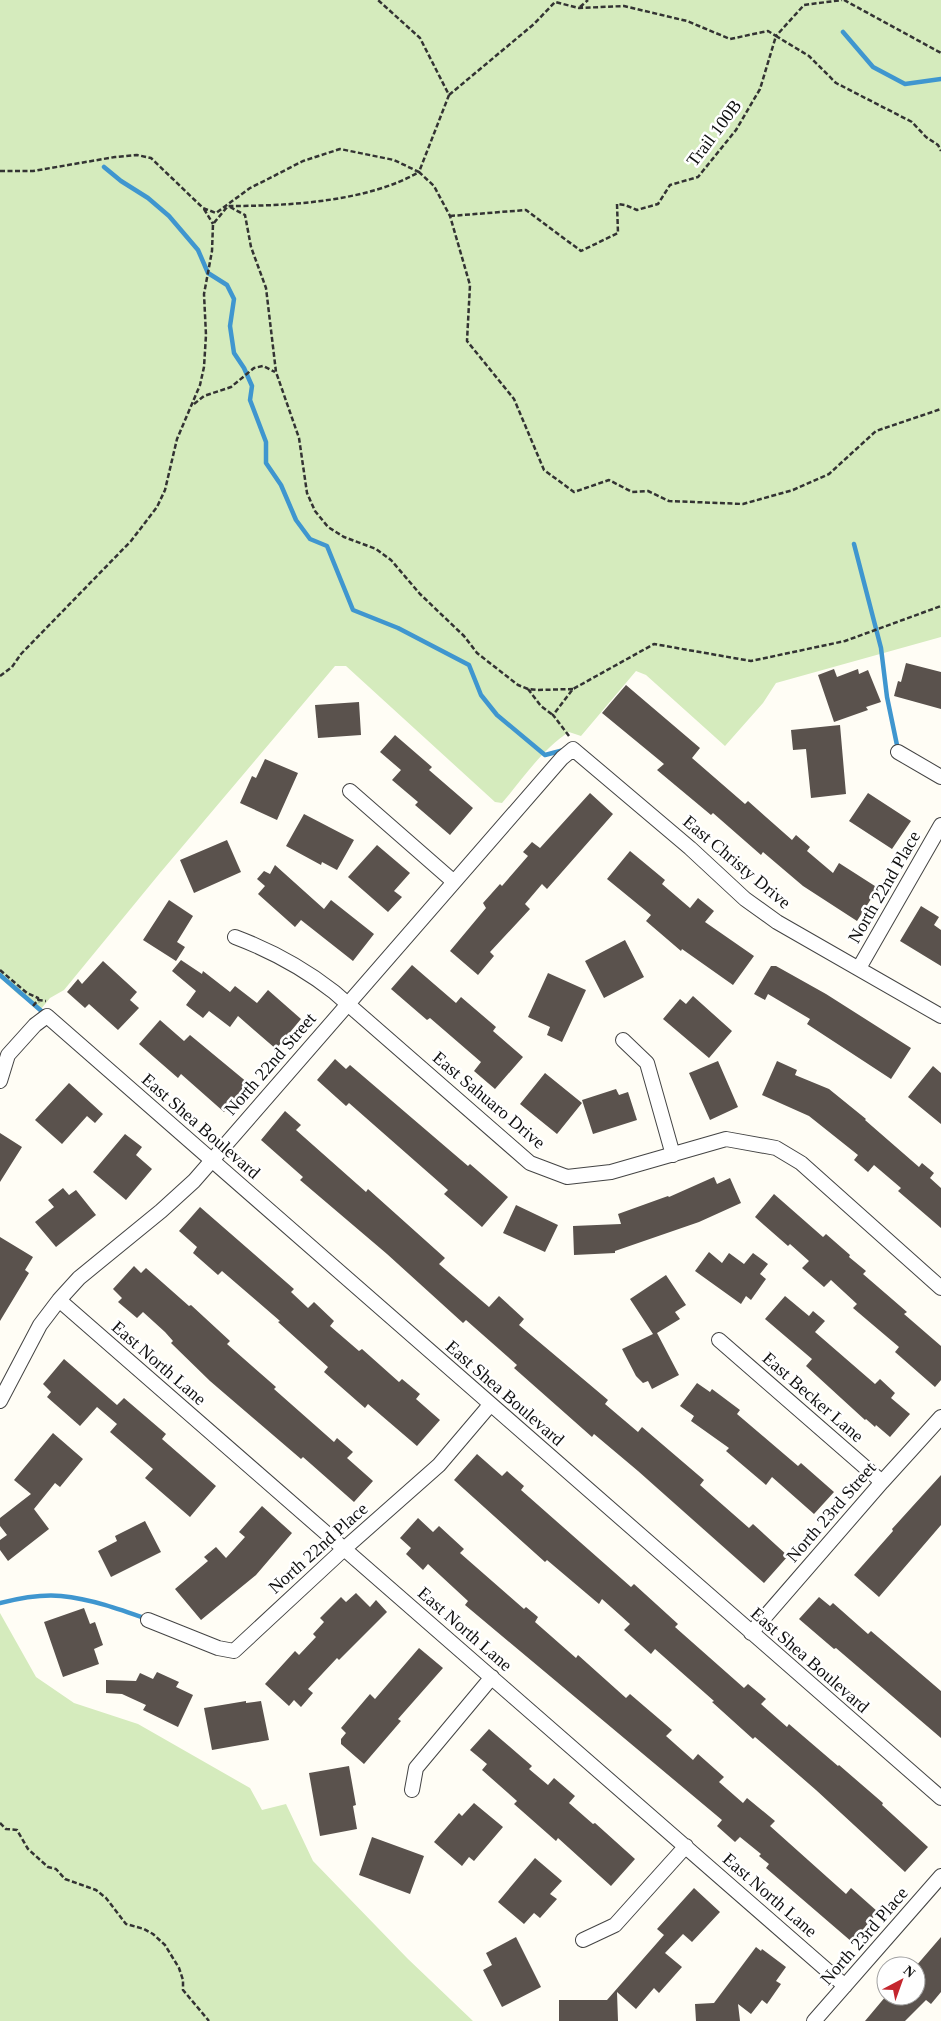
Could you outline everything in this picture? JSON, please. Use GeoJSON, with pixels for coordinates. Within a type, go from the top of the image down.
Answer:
{"type":"FeatureCollection","features":[{"type":"Feature","properties":{"kind":"street","name":"North 22nd Street"},"geometry":{"type":"LineString","coordinates":[[0,1401],[40,1326],[60,1300],[86,1272],[188,1188],[347,1003],[562,758],[573,748]]}},
{"type":"Feature","properties":{"kind":"street","name":"East Christy Drive"},"geometry":{"type":"LineString","coordinates":[[573,748],[690,848],[745,899],[777,922],[941,1016]]}},
{"type":"Feature","properties":{"kind":"street"},"geometry":{"type":"LineString","coordinates":[[898,752],[941,776]]}},
{"type":"Feature","properties":{"kind":"street"},"geometry":{"type":"LineString","coordinates":[[350,792],[454,882]]}},
{"type":"Feature","properties":{"kind":"street","name":"North 22nd Place"},"geometry":{"type":"LineString","coordinates":[[859,968],[941,825]]}},
{"type":"Feature","properties":{"kind":"street","name":"East Sahuaro Drive"},"geometry":{"type":"LineString","coordinates":[[235,937],[269,950],[307,971],[347,1003],[530,1163],[567,1177],[611,1172],[726,1139],[776,1148],[801,1163],[941,1288]]}},
{"type":"Feature","properties":{"kind":"street"},"geometry":{"type":"LineString","coordinates":[[0,1081],[8,1054],[45,1013]]}},
{"type":"Feature","properties":{"kind":"street","name":"East Shea Boulevard"},"geometry":{"type":"LineString","coordinates":[[45,1013],[490,1405],[941,1798]]}},
{"type":"Feature","properties":{"kind":"street"},"geometry":{"type":"LineString","coordinates":[[623,1040],[648,1064],[672,1155]]}},
{"type":"Feature","properties":{"kind":"street","name":"East North Lane"},"geometry":{"type":"LineString","coordinates":[[60,1300],[845,1986]]}},
{"type":"Feature","properties":{"kind":"street","name":"East Becker Lane"},"geometry":{"type":"LineString","coordinates":[[719,1340],[882,1482]]}},
{"type":"Feature","properties":{"kind":"street","name":"North 22nd Place"},"geometry":{"type":"LineString","coordinates":[[148,1620],[218,1648],[234,1651],[344,1548],[439,1465],[490,1405]]}},
{"type":"Feature","properties":{"kind":"street","name":"North 23rd Street"},"geometry":{"type":"LineString","coordinates":[[751,1633],[941,1417]]}},
{"type":"Feature","properties":{"kind":"street"},"geometry":{"type":"LineString","coordinates":[[412,1790],[416,1768],[492,1677]]}},
{"type":"Feature","properties":{"kind":"street"},"geometry":{"type":"LineString","coordinates":[[583,1940],[615,1925],[686,1846]]}},
{"type":"Feature","properties":{"kind":"street","name":"North 23rd Place"},"geometry":{"type":"LineString","coordinates":[[814,2021],[941,1876]]}},
{"type":"Feature","properties":{"kind":"path"},"geometry":{"type":"LineString","coordinates":[[378,0],[420,38],[449,95]]}},
{"type":"Feature","properties":{"kind":"path"},"geometry":{"type":"LineString","coordinates":[[579,8],[588,0]]}},
{"type":"Feature","properties":{"kind":"path"},"geometry":{"type":"LineString","coordinates":[[776,36],[804,5],[843,0],[941,52]]}},
{"type":"Feature","properties":{"kind":"path"},"geometry":{"type":"LineString","coordinates":[[213,224],[228,206],[302,204],[341,197],[403,181],[419,172],[449,95],[534,24],[555,2],[579,8],[624,6],[687,21],[730,39],[768,31],[809,56],[836,83],[912,122],[926,137],[938,145],[941,151]]}},
{"type":"Feature","properties":{"kind":"path","name":"Trail 100B"},"geometry":{"type":"LineString","coordinates":[[450,216],[526,210],[581,251],[618,234],[617,204],[637,210],[658,204],[670,185],[698,177],[731,137],[760,89],[776,36]]}},
{"type":"Feature","properties":{"kind":"path"},"geometry":{"type":"LineString","coordinates":[[203,208],[216,213],[250,188],[303,161],[340,149],[394,160],[419,172],[434,186],[450,216],[470,284],[467,341],[514,399],[544,470],[574,492],[608,480],[632,492],[648,491],[668,501],[742,504],[793,490],[829,474],[876,431],[941,409]]}},
{"type":"Feature","properties":{"kind":"path"},"geometry":{"type":"LineString","coordinates":[[0,171],[33,171],[138,155],[151,158],[203,208],[213,224],[212,251],[204,294],[206,335],[204,367],[192,405],[178,439],[164,490],[157,507],[142,528],[21,654],[12,667],[0,676]]}},
{"type":"Feature","properties":{"kind":"path"},"geometry":{"type":"LineString","coordinates":[[228,206],[244,215],[251,246],[266,288],[276,372],[299,438],[307,493],[315,511],[328,527],[344,537],[376,549],[391,560],[420,594],[464,636],[477,653],[518,685],[528,689],[573,689]]}},
{"type":"Feature","properties":{"kind":"path"},"geometry":{"type":"LineString","coordinates":[[192,405],[204,396],[231,387],[254,368],[263,366],[276,372]]}},
{"type":"Feature","properties":{"kind":"path"},"geometry":{"type":"LineString","coordinates":[[553,715],[573,689],[654,644],[751,661],[845,641],[941,606]]}},
{"type":"Feature","properties":{"kind":"path"},"geometry":{"type":"LineString","coordinates":[[528,689],[541,706],[553,715],[569,737],[573,748]]}},
{"type":"Feature","properties":{"kind":"path"},"geometry":{"type":"LineString","coordinates":[[0,970],[38,1000],[45,1013],[35,1016],[40,1002],[38,1000]]}},
{"type":"Feature","properties":{"kind":"path"},"geometry":{"type":"LineString","coordinates":[[33,1006],[38,1000]]}},
{"type":"Feature","properties":{"kind":"path"},"geometry":{"type":"LineString","coordinates":[[0,1823],[6,1829],[17,1830],[28,1848],[48,1867],[56,1870],[65,1879],[82,1884],[106,1898],[126,1924],[144,1929],[153,1934],[180,1968],[183,1990],[209,2021]]}},
{"type":"Feature","properties":{"kind":"green space"},"geometry":{"type":"Polygon","coordinates":[[[0,0],[941,0],[941,637],[776,683],[763,703],[725,746],[646,675],[636,671],[581,736],[569,732],[559,739],[541,756],[502,803],[495,802],[346,666],[335,666],[64,990],[50,998],[41,1009],[19,995],[0,978],[0,0]]]}},
{"type":"Feature","properties":{"kind":"green space"},"geometry":{"type":"Polygon","coordinates":[[[0,1613],[36,1677],[74,1703],[138,1724],[250,1788],[262,1810],[286,1804],[313,1861],[408,1959],[473,2021],[0,2021],[0,1613]]]}},
{"type":"Feature","properties":{"kind":"building"},"geometry":{"type":"Polygon","coordinates":[[[906,663],[941,672],[941,709],[894,696],[898,681],[901,682],[906,663]]]}},
{"type":"Feature","properties":{"kind":"building"},"geometry":{"type":"Polygon","coordinates":[[[834,669],[837,677],[858,669],[859,674],[868,670],[881,702],[866,707],[868,710],[834,722],[818,675],[834,669]]]}},
{"type":"Feature","properties":{"kind":"building"},"geometry":{"type":"Polygon","coordinates":[[[626,685],[700,748],[692,758],[745,804],[748,801],[792,840],[796,835],[810,847],[807,851],[833,873],[839,863],[878,888],[857,921],[803,886],[763,852],[761,855],[713,813],[711,815],[657,770],[664,764],[602,713],[626,685]]]}},
{"type":"Feature","properties":{"kind":"building"},"geometry":{"type":"Polygon","coordinates":[[[359,702],[361,735],[318,738],[315,705],[359,702]]]}},
{"type":"Feature","properties":{"kind":"building"},"geometry":{"type":"Polygon","coordinates":[[[840,725],[846,794],[811,798],[806,749],[793,750],[791,730],[840,725]]]}},
{"type":"Feature","properties":{"kind":"building"},"geometry":{"type":"Polygon","coordinates":[[[395,735],[432,767],[429,770],[473,808],[450,835],[415,805],[418,802],[392,780],[401,770],[380,752],[395,735]]]}},
{"type":"Feature","properties":{"kind":"building"},"geometry":{"type":"Polygon","coordinates":[[[265,759],[298,773],[277,820],[240,803],[252,776],[256,778],[265,759]]]}},
{"type":"Feature","properties":{"kind":"building"},"geometry":{"type":"Polygon","coordinates":[[[590,793],[613,814],[547,889],[542,884],[525,904],[530,909],[490,952],[494,956],[478,975],[450,951],[486,908],[483,903],[500,884],[502,886],[528,856],[523,852],[532,842],[540,848],[590,793]]]}},
{"type":"Feature","properties":{"kind":"building"},"geometry":{"type":"Polygon","coordinates":[[[868,793],[911,821],[892,849],[849,821],[868,793]]]}},
{"type":"Feature","properties":{"kind":"building"},"geometry":{"type":"Polygon","coordinates":[[[304,814],[354,840],[337,870],[322,862],[321,865],[286,846],[304,814]]]}},
{"type":"Feature","properties":{"kind":"building"},"geometry":{"type":"Polygon","coordinates":[[[227,840],[241,872],[194,893],[180,860],[227,840]]]}},
{"type":"Feature","properties":{"kind":"building"},"geometry":{"type":"Polygon","coordinates":[[[377,845],[410,873],[394,891],[402,897],[388,912],[348,877],[377,845]]]}},
{"type":"Feature","properties":{"kind":"building"},"geometry":{"type":"Polygon","coordinates":[[[630,851],[665,880],[662,884],[690,908],[698,898],[714,911],[705,922],[754,956],[733,985],[682,949],[681,951],[646,921],[651,915],[607,879],[630,851]]]}},
{"type":"Feature","properties":{"kind":"building"},"geometry":{"type":"Polygon","coordinates":[[[275,865],[324,909],[331,900],[374,934],[353,961],[301,920],[295,927],[258,894],[265,886],[257,879],[264,871],[270,874],[275,865]]]}},
{"type":"Feature","properties":{"kind":"building"},"geometry":{"type":"Polygon","coordinates":[[[169,900],[193,916],[177,942],[185,947],[176,961],[143,940],[169,900]]]}},
{"type":"Feature","properties":{"kind":"building"},"geometry":{"type":"Polygon","coordinates":[[[921,906],[939,917],[934,925],[941,930],[941,966],[900,941],[921,906]]]}},
{"type":"Feature","properties":{"kind":"building"},"geometry":{"type":"Polygon","coordinates":[[[625,940],[644,977],[604,998],[585,961],[625,940]]]}},
{"type":"Feature","properties":{"kind":"building"},"geometry":{"type":"Polygon","coordinates":[[[181,960],[202,974],[203,971],[230,992],[235,986],[257,1003],[268,990],[301,1019],[276,1049],[238,1016],[230,1027],[209,1011],[203,1018],[186,1005],[196,991],[172,971],[181,960]]]}},
{"type":"Feature","properties":{"kind":"building"},"geometry":{"type":"Polygon","coordinates":[[[103,961],[137,992],[130,1000],[139,1008],[118,1030],[89,1004],[85,1008],[67,992],[78,979],[82,984],[103,961]]]}},
{"type":"Feature","properties":{"kind":"building"},"geometry":{"type":"Polygon","coordinates":[[[412,965],[456,1003],[461,997],[496,1027],[493,1031],[523,1057],[495,1089],[474,1071],[481,1062],[430,1018],[427,1020],[391,989],[412,965]]]}},
{"type":"Feature","properties":{"kind":"building"},"geometry":{"type":"Polygon","coordinates":[[[771,966],[776,966],[826,994],[911,1048],[891,1079],[807,1024],[810,1019],[768,994],[765,1000],[754,994],[771,966]]]}},
{"type":"Feature","properties":{"kind":"building"},"geometry":{"type":"Polygon","coordinates":[[[548,973],[586,990],[562,1042],[547,1035],[550,1027],[528,1017],[548,973]]]}},
{"type":"Feature","properties":{"kind":"building"},"geometry":{"type":"Polygon","coordinates":[[[693,996],[732,1031],[709,1058],[663,1019],[680,999],[686,1004],[693,996]]]}},
{"type":"Feature","properties":{"kind":"building"},"geometry":{"type":"Polygon","coordinates":[[[160,1020],[184,1041],[190,1035],[248,1083],[224,1112],[181,1074],[178,1078],[139,1044],[160,1020]]]}},
{"type":"Feature","properties":{"kind":"building"},"geometry":{"type":"Polygon","coordinates":[[[335,1059],[346,1069],[350,1065],[468,1166],[470,1164],[508,1197],[482,1227],[444,1194],[448,1190],[349,1103],[346,1106],[317,1080],[335,1059]]]}},
{"type":"Feature","properties":{"kind":"building"},"geometry":{"type":"Polygon","coordinates":[[[718,1061],[738,1107],[710,1120],[689,1073],[718,1061]]]}},
{"type":"Feature","properties":{"kind":"building"},"geometry":{"type":"Polygon","coordinates":[[[777,1061],[797,1070],[795,1075],[829,1089],[866,1119],[919,1167],[922,1163],[934,1173],[930,1178],[941,1188],[941,1228],[898,1191],[901,1188],[874,1165],[868,1172],[854,1160],[858,1155],[809,1116],[762,1095],[777,1061]]]}},
{"type":"Feature","properties":{"kind":"building"},"geometry":{"type":"Polygon","coordinates":[[[933,1066],[941,1073],[941,1124],[908,1097],[933,1066]]]}},
{"type":"Feature","properties":{"kind":"building"},"geometry":{"type":"Polygon","coordinates":[[[545,1073],[582,1103],[557,1134],[520,1104],[545,1073]]]}},
{"type":"Feature","properties":{"kind":"building"},"geometry":{"type":"Polygon","coordinates":[[[69,1083],[103,1114],[95,1123],[87,1116],[62,1144],[35,1120],[69,1083]]]}},
{"type":"Feature","properties":{"kind":"building"},"geometry":{"type":"Polygon","coordinates":[[[616,1089],[619,1095],[628,1092],[637,1120],[593,1134],[582,1100],[616,1089]]]}},
{"type":"Feature","properties":{"kind":"building"},"geometry":{"type":"Polygon","coordinates":[[[285,1111],[301,1125],[296,1130],[366,1192],[368,1189],[445,1258],[439,1264],[489,1307],[499,1296],[524,1319],[519,1325],[608,1400],[605,1404],[638,1432],[642,1427],[704,1480],[700,1485],[749,1528],[753,1524],[788,1556],[764,1583],[638,1471],[594,1434],[592,1437],[514,1368],[517,1365],[466,1320],[463,1323],[387,1254],[300,1180],[303,1177],[261,1140],[285,1111]]]}},
{"type":"Feature","properties":{"kind":"building"},"geometry":{"type":"Polygon","coordinates":[[[0,1133],[22,1147],[0,1182],[0,1133]]]}},
{"type":"Feature","properties":{"kind":"building"},"geometry":{"type":"Polygon","coordinates":[[[125,1134],[142,1147],[136,1155],[152,1169],[126,1200],[93,1172],[125,1134]]]}},
{"type":"Feature","properties":{"kind":"building"},"geometry":{"type":"Polygon","coordinates":[[[714,1177],[717,1184],[730,1178],[741,1203],[699,1222],[615,1251],[615,1253],[574,1255],[573,1226],[621,1224],[618,1214],[669,1197],[714,1177]]]}},
{"type":"Feature","properties":{"kind":"building"},"geometry":{"type":"Polygon","coordinates":[[[63,1188],[69,1195],[76,1190],[96,1215],[56,1247],[35,1222],[54,1207],[48,1200],[63,1188]]]}},
{"type":"Feature","properties":{"kind":"building"},"geometry":{"type":"Polygon","coordinates":[[[774,1194],[823,1237],[826,1234],[850,1255],[849,1257],[866,1271],[863,1274],[907,1312],[904,1314],[941,1346],[941,1380],[935,1387],[895,1352],[899,1347],[853,1308],[857,1304],[831,1280],[824,1287],[802,1268],[809,1261],[790,1244],[788,1246],[755,1217],[774,1194]]]}},
{"type":"Feature","properties":{"kind":"building"},"geometry":{"type":"Polygon","coordinates":[[[516,1205],[558,1225],[545,1252],[503,1233],[516,1205]]]}},
{"type":"Feature","properties":{"kind":"building"},"geometry":{"type":"Polygon","coordinates":[[[200,1207],[294,1289],[291,1292],[308,1308],[314,1302],[334,1321],[330,1326],[359,1351],[362,1349],[399,1382],[402,1379],[420,1394],[416,1399],[440,1420],[417,1446],[368,1404],[365,1408],[324,1372],[328,1367],[278,1322],[280,1321],[222,1271],[218,1275],[193,1253],[197,1247],[179,1231],[200,1207]]]}},
{"type":"Feature","properties":{"kind":"building"},"geometry":{"type":"Polygon","coordinates":[[[0,1237],[33,1257],[25,1270],[29,1273],[0,1321],[0,1237]]]}},
{"type":"Feature","properties":{"kind":"building"},"geometry":{"type":"Polygon","coordinates":[[[709,1252],[722,1263],[729,1253],[744,1264],[753,1253],[768,1264],[760,1274],[766,1279],[751,1300],[746,1296],[741,1304],[695,1271],[709,1252]]]}},
{"type":"Feature","properties":{"kind":"building"},"geometry":{"type":"Polygon","coordinates":[[[134,1266],[141,1273],[146,1268],[189,1306],[191,1305],[230,1341],[227,1344],[276,1387],[274,1389],[334,1442],[337,1438],[353,1452],[347,1458],[373,1481],[354,1502],[303,1457],[301,1459],[210,1381],[171,1343],[173,1341],[165,1332],[143,1312],[137,1318],[118,1302],[122,1298],[113,1289],[134,1266]]]}},
{"type":"Feature","properties":{"kind":"building"},"geometry":{"type":"Polygon","coordinates":[[[666,1275],[686,1305],[675,1312],[680,1319],[657,1333],[679,1375],[652,1389],[648,1381],[643,1383],[636,1376],[622,1349],[653,1334],[630,1299],[666,1275]]]}},
{"type":"Feature","properties":{"kind":"building"},"geometry":{"type":"Polygon","coordinates":[[[785,1296],[809,1316],[813,1311],[825,1321],[815,1332],[875,1384],[880,1379],[895,1393],[891,1398],[910,1414],[890,1437],[876,1425],[875,1427],[865,1420],[806,1366],[812,1359],[765,1319],[785,1296]]]}},
{"type":"Feature","properties":{"kind":"building"},"geometry":{"type":"Polygon","coordinates":[[[64,1359],[117,1405],[124,1398],[166,1434],[162,1439],[216,1486],[190,1517],[145,1478],[153,1469],[110,1432],[117,1424],[97,1407],[80,1426],[47,1397],[51,1392],[43,1384],[64,1359]]]}},
{"type":"Feature","properties":{"kind":"building"},"geometry":{"type":"Polygon","coordinates":[[[697,1383],[710,1392],[712,1389],[740,1410],[737,1414],[798,1466],[801,1463],[834,1492],[814,1514],[772,1477],[766,1485],[726,1451],[729,1448],[691,1421],[694,1416],[680,1406],[697,1383]]]}},
{"type":"Feature","properties":{"kind":"building"},"geometry":{"type":"Polygon","coordinates":[[[53,1433],[83,1459],[60,1487],[55,1483],[34,1509],[49,1529],[8,1561],[0,1550],[0,1540],[7,1535],[0,1526],[0,1518],[31,1494],[14,1480],[53,1433]]]}},
{"type":"Feature","properties":{"kind":"building"},"geometry":{"type":"Polygon","coordinates":[[[477,1454],[502,1476],[507,1471],[524,1486],[521,1490],[631,1587],[634,1584],[678,1624],[675,1627],[744,1688],[748,1684],[766,1699],[761,1704],[787,1727],[789,1724],[883,1803],[882,1805],[928,1847],[905,1872],[816,1790],[755,1737],[753,1739],[712,1702],[714,1701],[655,1649],[651,1654],[624,1630],[630,1624],[602,1599],[599,1604],[547,1560],[545,1562],[454,1480],[477,1454]]]}},
{"type":"Feature","properties":{"kind":"building"},"geometry":{"type":"Polygon","coordinates":[[[941,1475],[941,1525],[879,1597],[854,1575],[893,1531],[892,1529],[941,1475]]]}},
{"type":"Feature","properties":{"kind":"building"},"geometry":{"type":"Polygon","coordinates":[[[262,1506],[292,1533],[256,1575],[201,1620],[175,1589],[208,1561],[204,1557],[216,1547],[226,1558],[245,1537],[239,1532],[262,1506]]]}},
{"type":"Feature","properties":{"kind":"building"},"geometry":{"type":"Polygon","coordinates":[[[418,1518],[433,1532],[439,1526],[464,1549],[460,1553],[524,1609],[526,1607],[538,1617],[535,1622],[576,1658],[578,1655],[626,1698],[630,1694],[672,1730],[666,1736],[693,1760],[698,1754],[724,1777],[719,1782],[743,1803],[747,1798],[775,1821],[770,1826],[846,1894],[851,1888],[878,1912],[852,1942],[766,1868],[769,1864],[759,1856],[761,1854],[740,1837],[735,1842],[717,1826],[722,1820],[465,1605],[468,1601],[428,1564],[423,1570],[406,1554],[411,1548],[400,1538],[418,1518]]]}},
{"type":"Feature","properties":{"kind":"building"},"geometry":{"type":"Polygon","coordinates":[[[145,1521],[161,1552],[111,1577],[98,1551],[117,1541],[115,1536],[145,1521]]]}},
{"type":"Feature","properties":{"kind":"building"},"geometry":{"type":"Polygon","coordinates":[[[356,1593],[370,1607],[376,1600],[387,1612],[339,1660],[337,1658],[308,1689],[313,1693],[301,1707],[294,1700],[289,1706],[265,1684],[295,1651],[299,1655],[316,1637],[313,1634],[324,1622],[320,1618],[341,1597],[346,1602],[356,1593]]]}},
{"type":"Feature","properties":{"kind":"building"},"geometry":{"type":"Polygon","coordinates":[[[819,1597],[830,1606],[833,1603],[868,1634],[871,1631],[941,1691],[941,1738],[836,1648],[834,1649],[799,1619],[819,1597]]]}},
{"type":"Feature","properties":{"kind":"building"},"geometry":{"type":"Polygon","coordinates":[[[84,1608],[90,1624],[95,1622],[103,1645],[94,1649],[99,1664],[63,1677],[44,1622],[84,1608]]]}},
{"type":"Feature","properties":{"kind":"building"},"geometry":{"type":"Polygon","coordinates":[[[419,1648],[443,1668],[398,1719],[401,1721],[364,1764],[341,1744],[341,1739],[346,1733],[341,1728],[370,1694],[375,1699],[419,1648]]]}},
{"type":"Feature","properties":{"kind":"building"},"geometry":{"type":"Polygon","coordinates":[[[157,1672],[179,1682],[176,1687],[193,1695],[178,1727],[143,1710],[146,1705],[122,1694],[106,1693],[106,1680],[136,1681],[140,1673],[153,1679],[157,1672]]]}},
{"type":"Feature","properties":{"kind":"building"},"geometry":{"type":"Polygon","coordinates":[[[246,1701],[246,1703],[261,1701],[269,1740],[212,1750],[204,1708],[246,1701]]]}},
{"type":"Feature","properties":{"kind":"building"},"geometry":{"type":"Polygon","coordinates":[[[489,1729],[532,1766],[529,1769],[548,1785],[554,1778],[575,1796],[569,1803],[593,1824],[595,1823],[635,1859],[611,1886],[558,1838],[556,1841],[514,1804],[517,1801],[482,1770],[487,1764],[470,1750],[489,1729]]]}},
{"type":"Feature","properties":{"kind":"building"},"geometry":{"type":"Polygon","coordinates":[[[349,1766],[356,1805],[353,1806],[357,1829],[320,1836],[309,1773],[349,1766]]]}},
{"type":"Feature","properties":{"kind":"building"},"geometry":{"type":"Polygon","coordinates":[[[474,1803],[503,1827],[474,1861],[469,1857],[462,1866],[434,1842],[459,1813],[462,1816],[474,1803]]]}},
{"type":"Feature","properties":{"kind":"building"},"geometry":{"type":"Polygon","coordinates":[[[372,1837],[424,1856],[410,1894],[359,1875],[372,1837]]]}},
{"type":"Feature","properties":{"kind":"building"},"geometry":{"type":"Polygon","coordinates":[[[535,1858],[562,1881],[550,1894],[557,1899],[540,1918],[534,1913],[524,1924],[498,1902],[535,1858]]]}},
{"type":"Feature","properties":{"kind":"building"},"geometry":{"type":"Polygon","coordinates":[[[694,1888],[720,1912],[692,1942],[683,1934],[665,1953],[682,1967],[659,1993],[654,1988],[636,2009],[617,1992],[618,2021],[559,2021],[559,2000],[607,2000],[664,1935],[657,1929],[694,1888]]]}},
{"type":"Feature","properties":{"kind":"building"},"geometry":{"type":"Polygon","coordinates":[[[516,1937],[541,1987],[502,2007],[483,1970],[492,1965],[486,1953],[516,1937]]]}},
{"type":"Feature","properties":{"kind":"building"},"geometry":{"type":"Polygon","coordinates":[[[941,1937],[941,1992],[931,2004],[926,2000],[925,1956],[941,1937]]]}},
{"type":"Feature","properties":{"kind":"building"},"geometry":{"type":"Polygon","coordinates":[[[756,1947],[761,1951],[762,1949],[786,1967],[776,1981],[781,1984],[767,2004],[762,2000],[751,2014],[738,2004],[740,2021],[696,2021],[695,2004],[714,2003],[756,1947]]]}},
{"type":"Feature","properties":{"kind":"building"},"geometry":{"type":"Polygon","coordinates":[[[878,2006],[920,2006],[905,2021],[865,2021],[878,2006]]]}},
{"type":"Feature","properties":{"kind":"waterway"},"geometry":{"type":"LineString","coordinates":[[843,32],[873,67],[905,84],[941,79]]}},
{"type":"Feature","properties":{"kind":"waterway"},"geometry":{"type":"LineString","coordinates":[[104,167],[121,181],[148,198],[169,216],[198,250],[208,273],[227,285],[234,299],[230,326],[234,353],[244,368],[252,386],[250,400],[266,442],[266,463],[281,485],[296,520],[310,539],[327,546],[353,610],[398,628],[469,665],[481,695],[497,715],[545,755],[564,750]]}},
{"type":"Feature","properties":{"kind":"waterway"},"geometry":{"type":"LineString","coordinates":[[854,544],[881,648],[887,697],[898,750]]}},
{"type":"Feature","properties":{"kind":"waterway"},"geometry":{"type":"LineString","coordinates":[[0,975],[46,1015]]}},
{"type":"Feature","properties":{"kind":"waterway"},"geometry":{"type":"LineString","coordinates":[[0,1603],[30,1597],[72,1597],[115,1608],[147,1619]]}}]}
